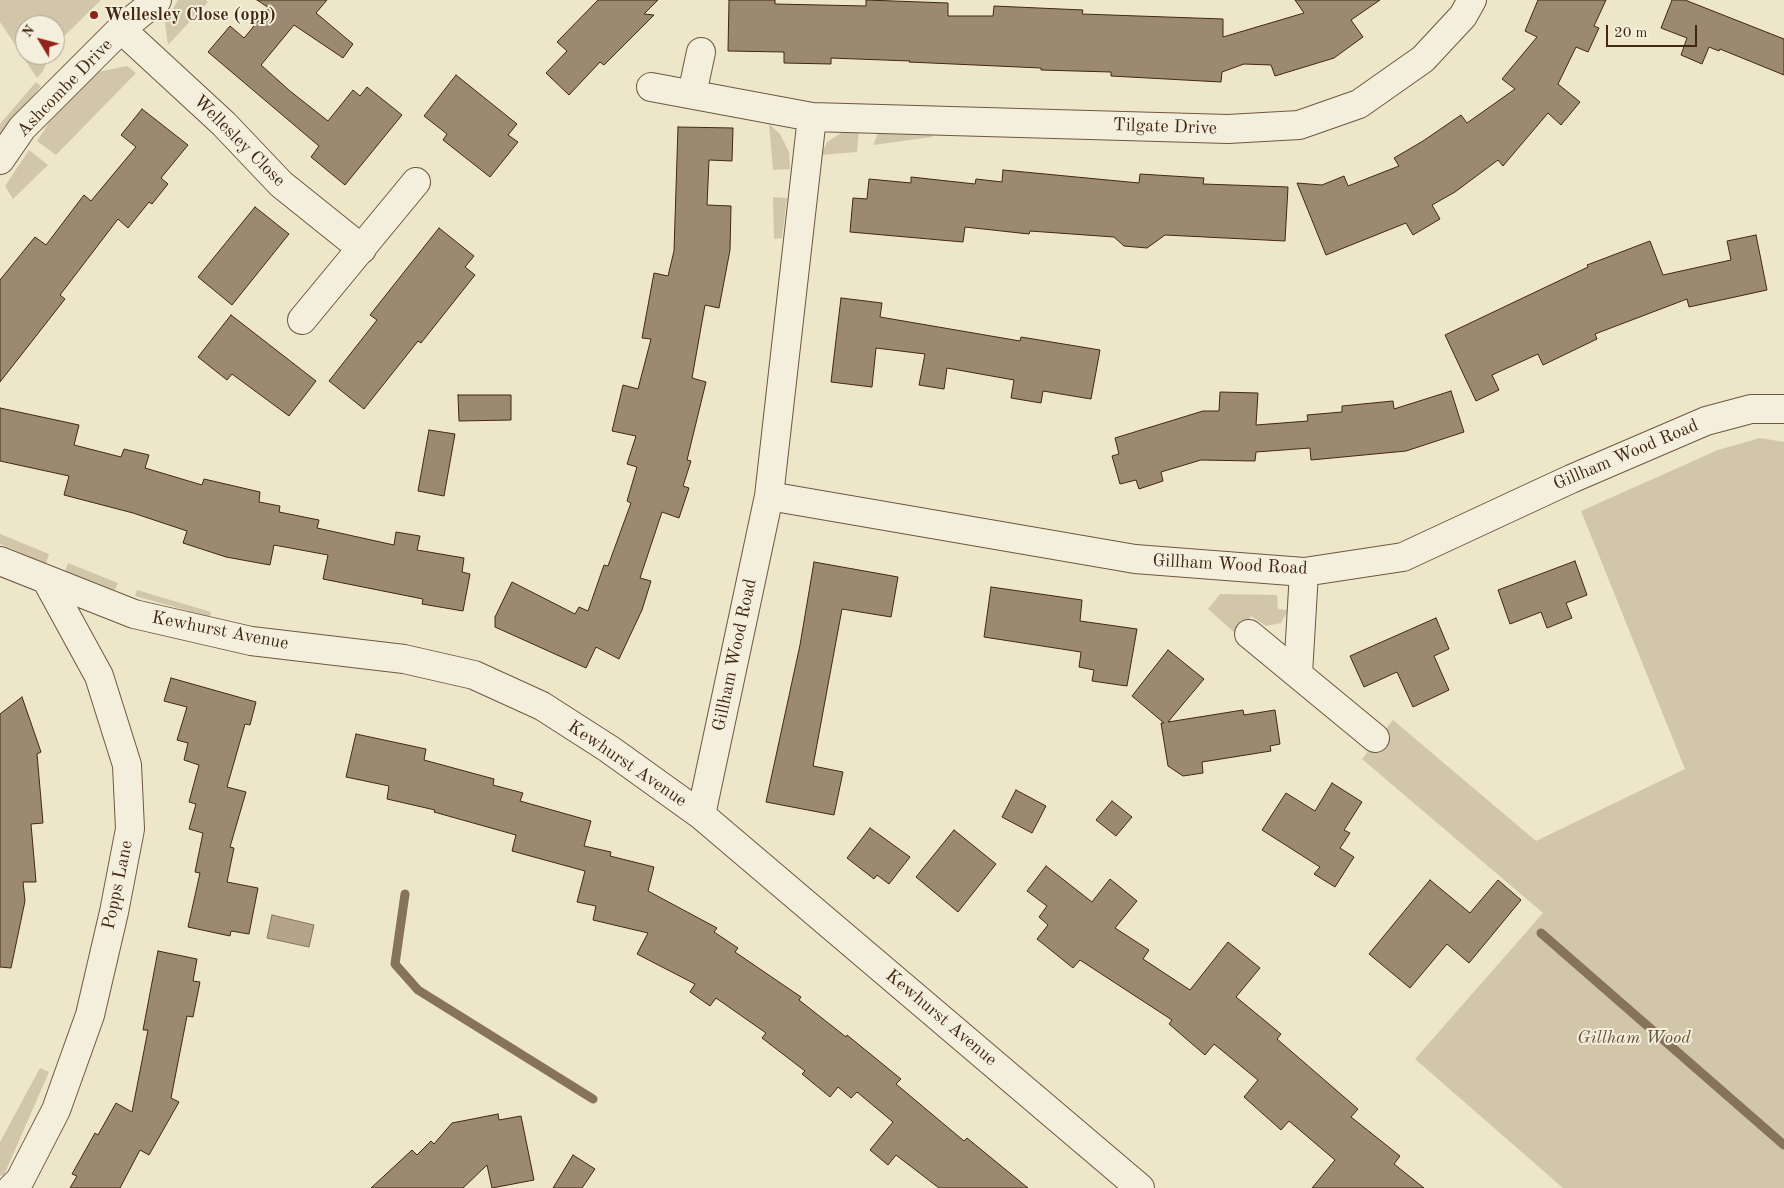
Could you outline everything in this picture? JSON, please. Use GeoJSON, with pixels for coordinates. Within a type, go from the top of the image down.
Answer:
{"type":"FeatureCollection","features":[{"type":"Feature","properties":{"kind":"street","name":"Ashcombe Drive"},"geometry":{"type":"LineString","coordinates":[[0,160],[22,128],[121,29],[157,0]]}},
{"type":"Feature","properties":{"kind":"street","name":"Tilgate Drive"},"geometry":{"type":"LineString","coordinates":[[650,87],[812,117],[1228,129],[1299,125],[1359,104],[1423,59],[1463,16],[1472,0]]}},
{"type":"Feature","properties":{"kind":"street","name":"Wellesley Close"},"geometry":{"type":"LineString","coordinates":[[121,29],[224,124],[281,184],[362,248]]}},
{"type":"Feature","properties":{"kind":"street"},"geometry":{"type":"LineString","coordinates":[[692,94],[701,52]]}},
{"type":"Feature","properties":{"kind":"street","name":"Gillham Wood Road"},"geometry":{"type":"LineString","coordinates":[[701,815],[769,496],[812,117]]}},
{"type":"Feature","properties":{"kind":"street"},"geometry":{"type":"LineString","coordinates":[[302,320],[416,182]]}},
{"type":"Feature","properties":{"kind":"street","name":"Gillham Wood Road"},"geometry":{"type":"LineString","coordinates":[[769,496],[1135,559],[1304,572],[1402,557],[1571,479],[1706,421],[1751,409],[1784,409]]}},
{"type":"Feature","properties":{"kind":"street","name":"Kewhurst Avenue"},"geometry":{"type":"LineString","coordinates":[[0,561],[46,581],[134,614],[251,640],[404,659],[474,675],[542,706],[609,749],[701,815],[1140,1188]]}},
{"type":"Feature","properties":{"kind":"street"},"geometry":{"type":"LineString","coordinates":[[1298,674],[1304,572]]}},
{"type":"Feature","properties":{"kind":"street","name":"Popps Lane"},"geometry":{"type":"LineString","coordinates":[[12,1188],[20,1180],[56,1110],[90,1015],[130,829],[126,764],[99,676],[46,581]]}},
{"type":"Feature","properties":{"kind":"street"},"geometry":{"type":"LineString","coordinates":[[1250,634],[1375,738]]}},
{"type":"Feature","properties":{"kind":"green space"},"geometry":{"type":"Polygon","coordinates":[[[0,0],[101,0],[65,35],[65,15],[15,15],[15,45],[0,22],[0,0]]]}},
{"type":"Feature","properties":{"kind":"green space"},"geometry":{"type":"Polygon","coordinates":[[[178,0],[206,0],[208,2],[168,45],[165,23],[178,0]]]}},
{"type":"Feature","properties":{"kind":"green space"},"geometry":{"type":"Polygon","coordinates":[[[28,65],[46,65],[43,71],[37,78],[28,65]]]}},
{"type":"Feature","properties":{"kind":"green space"},"geometry":{"type":"Polygon","coordinates":[[[127,66],[136,73],[56,155],[37,141],[50,121],[98,72],[127,66]]]}},
{"type":"Feature","properties":{"kind":"green space"},"geometry":{"type":"Polygon","coordinates":[[[36,82],[41,86],[0,135],[0,124],[36,82]]]}},
{"type":"Feature","properties":{"kind":"green space"},"geometry":{"type":"Polygon","coordinates":[[[769,124],[780,134],[789,152],[790,169],[773,170],[769,124]]]}},
{"type":"Feature","properties":{"kind":"green space"},"geometry":{"type":"Polygon","coordinates":[[[859,129],[857,152],[821,155],[827,142],[843,132],[859,129]]]}},
{"type":"Feature","properties":{"kind":"green space"},"geometry":{"type":"Polygon","coordinates":[[[880,129],[932,131],[932,137],[873,145],[880,129]]]}},
{"type":"Feature","properties":{"kind":"green space"},"geometry":{"type":"Polygon","coordinates":[[[29,150],[48,165],[13,199],[5,186],[29,150]]]}},
{"type":"Feature","properties":{"kind":"green space"},"geometry":{"type":"Polygon","coordinates":[[[773,197],[787,198],[782,238],[774,239],[773,197]]]}},
{"type":"Feature","properties":{"kind":"green space","name":"Gillham Wood"},"geometry":{"type":"Polygon","coordinates":[[[1760,438],[1784,442],[1784,1188],[1563,1188],[1415,1059],[1543,913],[1362,759],[1393,720],[1536,841],[1685,769],[1581,511],[1718,450],[1760,438]]]}},
{"type":"Feature","properties":{"kind":"green space"},"geometry":{"type":"Polygon","coordinates":[[[0,534],[49,554],[46,564],[0,544],[0,534]]]}},
{"type":"Feature","properties":{"kind":"green space"},"geometry":{"type":"Polygon","coordinates":[[[68,563],[118,583],[115,590],[65,571],[68,563]]]}},
{"type":"Feature","properties":{"kind":"green space"},"geometry":{"type":"Polygon","coordinates":[[[137,590],[211,612],[210,617],[135,596],[137,590]]]}},
{"type":"Feature","properties":{"kind":"green space"},"geometry":{"type":"Polygon","coordinates":[[[1220,594],[1277,595],[1278,609],[1288,610],[1281,623],[1266,626],[1251,616],[1237,635],[1208,609],[1220,594]]]}},
{"type":"Feature","properties":{"kind":"green space"},"geometry":{"type":"Polygon","coordinates":[[[40,1068],[49,1072],[4,1175],[0,1176],[0,1142],[40,1068]]]}},
{"type":"Feature","properties":{"kind":"shaded area"},"geometry":{"type":"Polygon","coordinates":[[[272,915],[314,925],[309,947],[267,938],[272,915]]]}},
{"type":"Feature","properties":{"kind":"building"},"geometry":{"type":"Polygon","coordinates":[[[257,0],[327,0],[316,13],[353,44],[343,58],[294,25],[261,65],[290,91],[328,121],[353,90],[360,96],[367,87],[402,115],[345,185],[311,157],[319,146],[208,52],[230,26],[244,38],[269,8],[257,0]]]}},
{"type":"Feature","properties":{"kind":"building"},"geometry":{"type":"Polygon","coordinates":[[[598,0],[658,0],[644,14],[654,15],[604,65],[600,62],[569,95],[546,73],[567,51],[557,42],[598,0]]]}},
{"type":"Feature","properties":{"kind":"building"},"geometry":{"type":"Polygon","coordinates":[[[729,0],[775,0],[775,4],[866,6],[866,0],[948,3],[948,16],[993,16],[994,6],[1083,10],[1082,14],[1223,19],[1223,37],[1304,13],[1295,0],[1380,0],[1351,20],[1363,37],[1334,58],[1275,76],[1271,65],[1244,64],[1222,72],[1221,82],[1111,76],[1111,72],[1041,70],[1041,68],[910,61],[831,58],[831,64],[784,63],[784,52],[728,51],[729,0]]]}},
{"type":"Feature","properties":{"kind":"building"},"geometry":{"type":"Polygon","coordinates":[[[1538,0],[1606,0],[1594,26],[1599,28],[1588,52],[1576,47],[1558,84],[1580,102],[1561,125],[1548,113],[1503,166],[1498,160],[1455,192],[1432,205],[1440,219],[1413,235],[1406,223],[1326,255],[1297,183],[1322,185],[1344,176],[1348,186],[1399,166],[1394,158],[1461,115],[1467,123],[1515,89],[1502,79],[1537,37],[1525,31],[1538,0]]]}},
{"type":"Feature","properties":{"kind":"building"},"geometry":{"type":"Polygon","coordinates":[[[1672,0],[1685,0],[1784,39],[1784,75],[1720,49],[1719,51],[1709,47],[1702,64],[1681,55],[1687,38],[1661,28],[1672,0]]]}},
{"type":"Feature","properties":{"kind":"building"},"geometry":{"type":"Polygon","coordinates":[[[456,75],[517,124],[508,135],[518,142],[490,177],[443,140],[447,134],[424,116],[456,75]]]}},
{"type":"Feature","properties":{"kind":"building"},"geometry":{"type":"Polygon","coordinates":[[[142,109],[188,145],[161,178],[168,184],[152,204],[149,202],[128,228],[118,219],[60,295],[65,299],[0,382],[0,280],[35,237],[46,245],[84,195],[91,201],[136,147],[121,135],[142,109]]]}},
{"type":"Feature","properties":{"kind":"building"},"geometry":{"type":"Polygon","coordinates":[[[678,127],[733,128],[732,161],[709,160],[707,205],[731,206],[730,250],[719,308],[705,305],[692,378],[706,382],[687,460],[691,461],[683,486],[689,488],[679,518],[662,512],[640,578],[651,581],[642,610],[619,659],[596,647],[586,668],[495,627],[495,617],[512,582],[575,614],[579,607],[588,611],[604,565],[608,566],[631,503],[627,501],[637,467],[627,464],[636,436],[612,431],[623,385],[638,389],[651,339],[642,338],[654,273],[668,276],[674,251],[678,127]]]}},
{"type":"Feature","properties":{"kind":"building"},"geometry":{"type":"Polygon","coordinates":[[[1003,170],[1139,183],[1140,174],[1204,178],[1203,184],[1288,187],[1285,241],[1165,235],[1147,248],[1124,246],[1114,237],[1030,231],[1029,234],[965,227],[963,242],[850,232],[853,198],[867,199],[869,179],[911,183],[911,177],[975,184],[976,179],[1002,182],[1003,170]]]}},
{"type":"Feature","properties":{"kind":"building"},"geometry":{"type":"Polygon","coordinates":[[[255,207],[289,234],[232,305],[198,277],[255,207]]]}},
{"type":"Feature","properties":{"kind":"building"},"geometry":{"type":"Polygon","coordinates":[[[439,228],[474,256],[465,267],[475,275],[421,343],[418,341],[364,409],[329,381],[377,320],[370,315],[439,228]]]}},
{"type":"Feature","properties":{"kind":"building"},"geometry":{"type":"Polygon","coordinates":[[[1756,235],[1767,290],[1689,307],[1687,299],[1595,334],[1597,339],[1543,365],[1538,354],[1492,375],[1499,390],[1476,401],[1445,335],[1588,267],[1587,265],[1650,241],[1663,275],[1731,260],[1727,241],[1756,235]]]}},
{"type":"Feature","properties":{"kind":"building"},"geometry":{"type":"Polygon","coordinates":[[[841,298],[882,303],[880,317],[1020,341],[1021,337],[1100,350],[1091,399],[1043,391],[1041,403],[1011,398],[1014,380],[947,368],[944,389],[919,385],[925,354],[876,348],[872,387],[831,382],[841,298]]]}},
{"type":"Feature","properties":{"kind":"building"},"geometry":{"type":"Polygon","coordinates":[[[231,315],[316,381],[289,416],[232,374],[227,380],[198,357],[231,315]]]}},
{"type":"Feature","properties":{"kind":"building"},"geometry":{"type":"Polygon","coordinates":[[[1451,391],[1464,432],[1406,451],[1311,460],[1310,448],[1256,452],[1255,461],[1201,460],[1161,472],[1163,481],[1139,489],[1136,480],[1120,484],[1112,456],[1119,454],[1115,438],[1203,411],[1219,411],[1220,392],[1258,393],[1256,425],[1308,421],[1307,415],[1342,412],[1342,406],[1393,401],[1394,409],[1451,391]]]}},
{"type":"Feature","properties":{"kind":"building"},"geometry":{"type":"Polygon","coordinates":[[[458,395],[511,395],[511,420],[459,421],[458,395]]]}},
{"type":"Feature","properties":{"kind":"building"},"geometry":{"type":"Polygon","coordinates":[[[0,408],[79,425],[74,445],[121,457],[124,449],[149,455],[145,468],[202,485],[204,479],[260,492],[259,502],[280,506],[279,512],[319,520],[317,528],[394,545],[396,532],[420,536],[417,550],[464,558],[462,572],[470,574],[463,611],[422,604],[423,599],[323,579],[328,555],[274,545],[270,565],[226,557],[183,543],[187,531],[133,513],[64,495],[69,476],[0,461],[0,408]]]}},
{"type":"Feature","properties":{"kind":"building"},"geometry":{"type":"Polygon","coordinates":[[[429,430],[455,434],[444,496],[418,491],[429,430]]]}},
{"type":"Feature","properties":{"kind":"building"},"geometry":{"type":"Polygon","coordinates":[[[1575,561],[1587,595],[1566,603],[1572,618],[1547,628],[1541,612],[1510,624],[1498,590],[1575,561]]]}},
{"type":"Feature","properties":{"kind":"building"},"geometry":{"type":"Polygon","coordinates":[[[814,562],[898,577],[891,617],[842,609],[813,766],[843,772],[834,815],[766,802],[800,645],[814,562]]]}},
{"type":"Feature","properties":{"kind":"building"},"geometry":{"type":"Polygon","coordinates":[[[991,587],[1082,600],[1080,621],[1137,629],[1127,686],[1092,681],[1094,670],[1079,667],[1081,652],[984,637],[991,587]]]}},
{"type":"Feature","properties":{"kind":"building"},"geometry":{"type":"Polygon","coordinates":[[[1436,618],[1449,649],[1434,656],[1449,690],[1413,707],[1397,672],[1364,687],[1350,656],[1436,618]]]}},
{"type":"Feature","properties":{"kind":"building"},"geometry":{"type":"Polygon","coordinates":[[[1168,650],[1204,679],[1168,722],[1243,710],[1244,715],[1275,710],[1280,744],[1270,746],[1271,751],[1202,762],[1203,773],[1183,776],[1168,766],[1161,723],[1164,723],[1132,696],[1168,650]]]}},
{"type":"Feature","properties":{"kind":"building"},"geometry":{"type":"Polygon","coordinates":[[[171,678],[256,702],[250,725],[245,724],[227,787],[246,792],[230,847],[234,848],[227,882],[258,888],[249,934],[231,931],[230,936],[188,927],[200,873],[195,872],[203,833],[189,829],[196,804],[189,802],[199,765],[184,760],[188,743],[177,740],[187,707],[164,701],[171,678]]]}},
{"type":"Feature","properties":{"kind":"building"},"geometry":{"type":"Polygon","coordinates":[[[22,697],[41,752],[37,754],[43,823],[31,824],[36,882],[23,882],[25,901],[11,968],[0,967],[0,714],[22,697]]]}},
{"type":"Feature","properties":{"kind":"building"},"geometry":{"type":"Polygon","coordinates":[[[356,734],[426,749],[424,760],[494,779],[493,785],[523,793],[520,801],[591,821],[584,846],[611,852],[610,856],[654,867],[648,891],[717,928],[714,932],[738,948],[735,952],[801,997],[799,1000],[846,1037],[847,1035],[901,1079],[896,1084],[964,1141],[967,1138],[1028,1188],[939,1188],[896,1155],[888,1165],[870,1150],[893,1122],[857,1092],[851,1098],[838,1087],[830,1097],[802,1074],[805,1071],[762,1038],[766,1033],[716,998],[710,1006],[690,992],[695,984],[637,954],[648,933],[593,920],[596,906],[577,902],[585,871],[512,851],[516,835],[434,812],[435,810],[387,799],[389,786],[346,777],[356,734]]]}},
{"type":"Feature","properties":{"kind":"building"},"geometry":{"type":"Polygon","coordinates":[[[1332,783],[1362,802],[1344,830],[1350,833],[1340,848],[1354,857],[1335,887],[1314,874],[1320,867],[1262,830],[1286,793],[1315,811],[1332,783]]]}},
{"type":"Feature","properties":{"kind":"building"},"geometry":{"type":"Polygon","coordinates":[[[1016,790],[1046,806],[1032,833],[1002,817],[1016,790]]]}},
{"type":"Feature","properties":{"kind":"building"},"geometry":{"type":"Polygon","coordinates":[[[1112,801],[1132,817],[1116,836],[1096,820],[1112,801]]]}},
{"type":"Feature","properties":{"kind":"building"},"geometry":{"type":"Polygon","coordinates":[[[870,828],[910,857],[889,884],[877,875],[874,879],[847,858],[870,828]]]}},
{"type":"Feature","properties":{"kind":"building"},"geometry":{"type":"Polygon","coordinates":[[[954,830],[996,864],[958,912],[916,877],[954,830]]]}},
{"type":"Feature","properties":{"kind":"building"},"geometry":{"type":"Polygon","coordinates":[[[1046,866],[1092,902],[1110,879],[1137,901],[1115,928],[1149,950],[1143,959],[1190,990],[1228,942],[1260,968],[1236,997],[1281,1034],[1277,1039],[1358,1109],[1351,1117],[1400,1156],[1394,1164],[1424,1188],[1312,1188],[1335,1160],[1289,1121],[1281,1130],[1244,1097],[1258,1080],[1214,1044],[1205,1055],[1169,1024],[1172,1020],[1080,960],[1073,968],[1037,939],[1048,925],[1039,917],[1047,906],[1027,891],[1046,866]]]}},
{"type":"Feature","properties":{"kind":"building"},"geometry":{"type":"Polygon","coordinates":[[[1430,880],[1470,913],[1498,880],[1521,900],[1469,963],[1447,944],[1410,988],[1369,954],[1430,880]]]}},
{"type":"Feature","properties":{"kind":"building"},"geometry":{"type":"Polygon","coordinates":[[[158,951],[197,959],[193,981],[200,982],[193,1017],[187,1016],[171,1098],[179,1102],[149,1155],[140,1150],[120,1188],[70,1188],[77,1176],[72,1174],[95,1133],[98,1135],[116,1103],[132,1112],[148,1030],[143,1030],[158,951]]]}},
{"type":"Feature","properties":{"kind":"building"},"geometry":{"type":"Polygon","coordinates":[[[498,1114],[499,1120],[521,1116],[534,1180],[492,1188],[487,1165],[463,1188],[371,1188],[412,1150],[417,1155],[431,1141],[434,1144],[452,1123],[498,1114]]]}},
{"type":"Feature","properties":{"kind":"building"},"geometry":{"type":"Polygon","coordinates":[[[573,1155],[595,1169],[582,1188],[553,1188],[573,1155]]]}},
{"type":"Feature","properties":{"kind":"waterway"},"geometry":{"type":"LineString","coordinates":[[405,894],[395,964],[418,990],[593,1099]]}},
{"type":"Feature","properties":{"kind":"waterway"},"geometry":{"type":"LineString","coordinates":[[1541,933],[1784,1145]]}},
{"type":"Feature","properties":{"kind":"place","name":"Wellesley Close (opp)"},"geometry":{"type":"Point","coordinates":[94,15]}}]}
